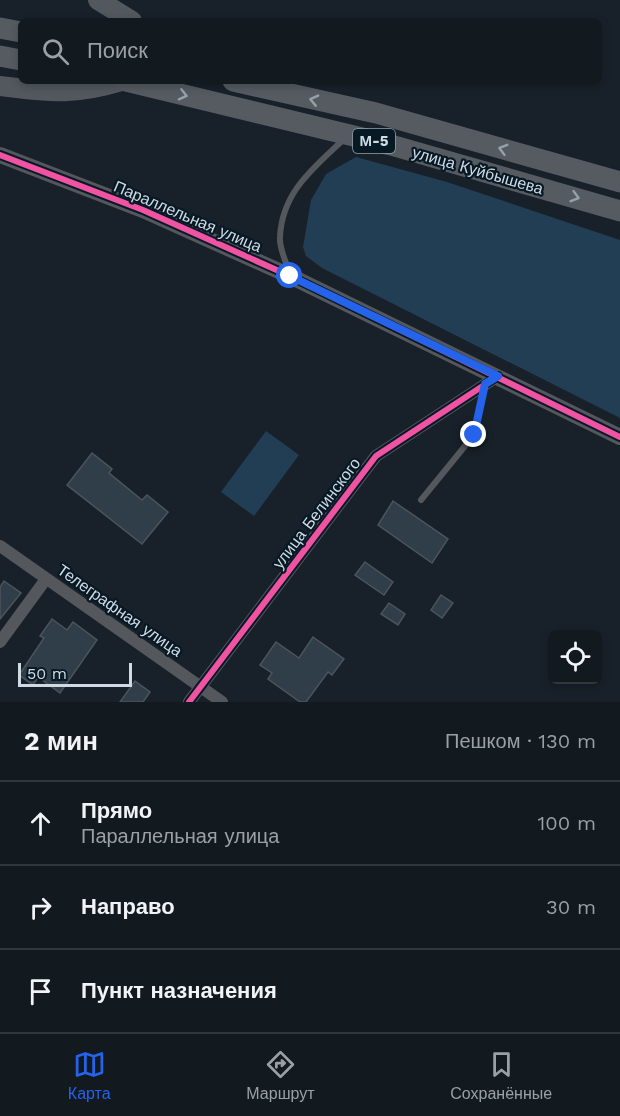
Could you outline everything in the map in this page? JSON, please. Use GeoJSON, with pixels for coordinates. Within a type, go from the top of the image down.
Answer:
{"type":"FeatureCollection","features":[{"type":"Feature","properties":{"kind":"highway"},"geometry":{"type":"LineString","coordinates":[[0,28],[18,31]]}},
{"type":"Feature","properties":{"kind":"highway"},"geometry":{"type":"LineString","coordinates":[[0,56],[18,59]]}},
{"type":"Feature","properties":{"kind":"highway","name":"улица Куйбышева"},"geometry":{"type":"LineString","coordinates":[[136,84],[348,135],[620,211]]}},
{"type":"Feature","properties":{"kind":"highway","name":"улица Куйбышева"},"geometry":{"type":"LineString","coordinates":[[246,84],[376,114],[620,182]]}},
{"type":"Feature","properties":{"kind":"main road"},"geometry":{"type":"LineString","coordinates":[[98,0],[127,18]]}},
{"type":"Feature","properties":{"kind":"main road","name":"улица Куйбышева"},"geometry":{"type":"LineString","coordinates":[[0,86],[62,93],[92,90],[113,84]]}},
{"type":"Feature","properties":{"kind":"street","name":"Параллельная улица"},"geometry":{"type":"LineString","coordinates":[[0,155],[143,210],[290,276],[492,380],[620,437]]}},
{"type":"Feature","properties":{"kind":"street","name":"улица Белинского"},"geometry":{"type":"LineString","coordinates":[[189,702],[376,456],[492,380]]}},
{"type":"Feature","properties":{"kind":"street","name":"Телеграфная улица"},"geometry":{"type":"LineString","coordinates":[[0,546],[222,702]]}},
{"type":"Feature","properties":{"kind":"street"},"geometry":{"type":"LineString","coordinates":[[0,642],[46,579]]}},
{"type":"Feature","properties":{"kind":"lane"},"geometry":{"type":"LineString","coordinates":[[290,276],[279,239],[285,210],[300,180],[348,135]]}},
{"type":"Feature","properties":{"kind":"lane"},"geometry":{"type":"LineString","coordinates":[[421,500],[474,435],[492,380]]}},
{"type":"Feature","properties":{"kind":"shaded area"},"geometry":{"type":"Polygon","coordinates":[[[356,157],[447,182],[620,240],[620,418],[322,268],[306,256],[303,247],[311,200],[326,174],[356,157]]]}},
{"type":"Feature","properties":{"kind":"shaded area"},"geometry":{"type":"Polygon","coordinates":[[[266,431],[299,455],[254,516],[221,492],[266,431]]]}},
{"type":"Feature","properties":{"kind":"building"},"geometry":{"type":"Polygon","coordinates":[[[92,453],[112,469],[109,473],[142,500],[147,495],[168,512],[142,544],[67,485],[92,453]]]}},
{"type":"Feature","properties":{"kind":"building"},"geometry":{"type":"Polygon","coordinates":[[[393,501],[448,539],[432,563],[378,525],[393,501]]]}},
{"type":"Feature","properties":{"kind":"building"},"geometry":{"type":"Polygon","coordinates":[[[365,562],[393,582],[384,595],[355,575],[365,562]]]}},
{"type":"Feature","properties":{"kind":"building"},"geometry":{"type":"Polygon","coordinates":[[[4,581],[21,593],[0,619],[0,587],[4,581]]]}},
{"type":"Feature","properties":{"kind":"building"},"geometry":{"type":"Polygon","coordinates":[[[441,595],[453,603],[442,618],[431,610],[441,595]]]}},
{"type":"Feature","properties":{"kind":"building"},"geometry":{"type":"Polygon","coordinates":[[[389,603],[405,614],[398,625],[381,614],[389,603]]]}},
{"type":"Feature","properties":{"kind":"building"},"geometry":{"type":"Polygon","coordinates":[[[52,619],[67,630],[73,622],[97,640],[60,693],[38,677],[33,685],[19,675],[44,638],[40,636],[52,619]]]}},
{"type":"Feature","properties":{"kind":"building"},"geometry":{"type":"Polygon","coordinates":[[[313,637],[344,659],[332,675],[328,672],[306,702],[300,702],[268,679],[272,673],[260,665],[276,642],[299,658],[313,637]]]}},
{"type":"Feature","properties":{"kind":"building"},"geometry":{"type":"Polygon","coordinates":[[[135,681],[150,692],[143,702],[120,702],[135,681]]]}},
{"type":"Feature","properties":{"kind":"cycle path"},"geometry":{"type":"LineString","coordinates":[[0,155],[143,210],[290,276],[620,437]]}},
{"type":"Feature","properties":{"kind":"cycle path"},"geometry":{"type":"LineString","coordinates":[[189,702],[376,456],[498,376]]}},
{"type":"Feature","properties":{"kind":"route"},"geometry":{"type":"LineString","coordinates":[[290,276],[498,376],[485,384],[474,435]]}}]}
